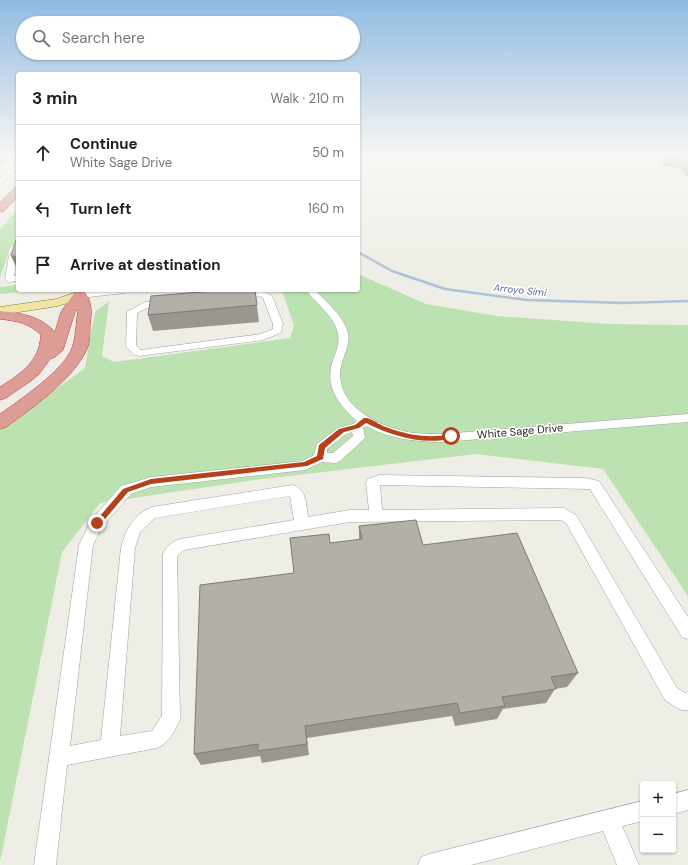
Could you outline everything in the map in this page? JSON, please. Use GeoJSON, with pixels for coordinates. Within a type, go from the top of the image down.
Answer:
{"type":"FeatureCollection","features":[{"type":"Feature","properties":{"kind":"highway"},"geometry":{"type":"LineString","coordinates":[[0,209],[12,196]]}},
{"type":"Feature","properties":{"kind":"highway"},"geometry":{"type":"LineString","coordinates":[[0,394],[18,383],[36,368],[58,346],[68,312],[80,295]]}},
{"type":"Feature","properties":{"kind":"highway"},"geometry":{"type":"LineString","coordinates":[[0,423],[44,390],[67,367],[80,348],[85,311],[80,295]]}},
{"type":"Feature","properties":{"kind":"highway"},"geometry":{"type":"LineString","coordinates":[[0,316],[23,316],[39,324],[49,334],[49,344],[45,355],[36,368]]}},
{"type":"Feature","properties":{"kind":"main road"},"geometry":{"type":"LineString","coordinates":[[0,301],[60,295],[80,295]]}},
{"type":"Feature","properties":{"kind":"main road"},"geometry":{"type":"LineString","coordinates":[[0,311],[58,302],[80,295]]}},
{"type":"Feature","properties":{"kind":"street"},"geometry":{"type":"LineString","coordinates":[[16,254],[13,256],[9,279],[16,278]]}},
{"type":"Feature","properties":{"kind":"street"},"geometry":{"type":"LineString","coordinates":[[80,295],[106,292]]}},
{"type":"Feature","properties":{"kind":"street"},"geometry":{"type":"LineString","coordinates":[[218,292],[232,296],[261,293],[268,296],[278,324],[278,332],[263,336],[139,353],[131,347],[132,312],[145,306],[200,299],[218,292]]}},
{"type":"Feature","properties":{"kind":"street","name":"White Sage Drive"},"geometry":{"type":"LineString","coordinates":[[312,292],[341,327],[344,337],[336,366],[336,384],[345,402],[361,423],[414,437],[443,438],[688,418]]}},
{"type":"Feature","properties":{"kind":"street"},"geometry":{"type":"LineString","coordinates":[[320,457],[321,447],[342,431],[361,423]]}},
{"type":"Feature","properties":{"kind":"street"},"geometry":{"type":"LineString","coordinates":[[45,865],[86,545],[97,523],[126,490],[151,482],[304,464],[320,457],[336,458],[349,448],[359,437],[361,423]]}},
{"type":"Feature","properties":{"kind":"street"},"geometry":{"type":"LineString","coordinates":[[376,516],[373,483],[379,480],[585,483],[594,485],[688,631]]}},
{"type":"Feature","properties":{"kind":"street"},"geometry":{"type":"LineString","coordinates":[[110,747],[128,548],[131,533],[140,522],[152,513],[293,490],[298,496],[302,524]]}},
{"type":"Feature","properties":{"kind":"street"},"geometry":{"type":"LineString","coordinates":[[58,756],[157,739],[171,719],[170,554],[180,545],[350,516],[564,514],[571,519],[671,694],[684,702],[688,701]]}},
{"type":"Feature","properties":{"kind":"street"},"geometry":{"type":"LineString","coordinates":[[676,803],[688,800]]}},
{"type":"Feature","properties":{"kind":"street"},"geometry":{"type":"LineString","coordinates":[[429,865],[640,813]]}},
{"type":"Feature","properties":{"kind":"street"},"geometry":{"type":"LineString","coordinates":[[609,820],[628,865]]}},
{"type":"Feature","properties":{"kind":"green space"},"geometry":{"type":"Polygon","coordinates":[[[16,210],[16,243],[10,248],[0,278],[0,229],[16,210]]]}},
{"type":"Feature","properties":{"kind":"green space"},"geometry":{"type":"Polygon","coordinates":[[[360,275],[426,304],[496,316],[609,324],[688,325],[688,596],[603,469],[476,454],[255,480],[100,503],[62,552],[0,862],[0,430],[85,368],[95,312],[109,301],[102,356],[114,362],[290,338],[294,325],[282,292],[360,292],[360,275]]]}},
{"type":"Feature","properties":{"kind":"green space"},"geometry":{"type":"Polygon","coordinates":[[[16,285],[16,292],[20,292],[0,294],[0,287],[16,285]]]}},
{"type":"Feature","properties":{"kind":"building"},"geometry":{"type":"Polygon","coordinates":[[[16,240],[16,256],[11,256],[16,240]]]}},
{"type":"Feature","properties":{"kind":"building"},"geometry":{"type":"Polygon","coordinates":[[[201,292],[255,292],[257,305],[148,315],[151,296],[201,292]]]}},
{"type":"Feature","properties":{"kind":"building"},"geometry":{"type":"Polygon","coordinates":[[[416,520],[423,545],[517,533],[578,673],[551,677],[556,689],[502,697],[505,706],[460,713],[457,703],[305,726],[307,744],[258,751],[258,744],[194,754],[200,585],[294,573],[290,538],[329,534],[330,543],[362,539],[359,526],[416,520]]]}},
{"type":"Feature","properties":{"kind":"waterway","name":"Arroyo Simi"},"geometry":{"type":"LineString","coordinates":[[360,253],[392,271],[445,289],[527,300],[623,303],[688,301]]}},
{"type":"Feature","properties":{"kind":"route"},"geometry":{"type":"LineString","coordinates":[[97,523],[126,490],[151,482],[304,464],[320,457],[321,447],[342,431],[357,427],[366,420],[383,429],[414,437],[443,438],[451,436]]}}]}
